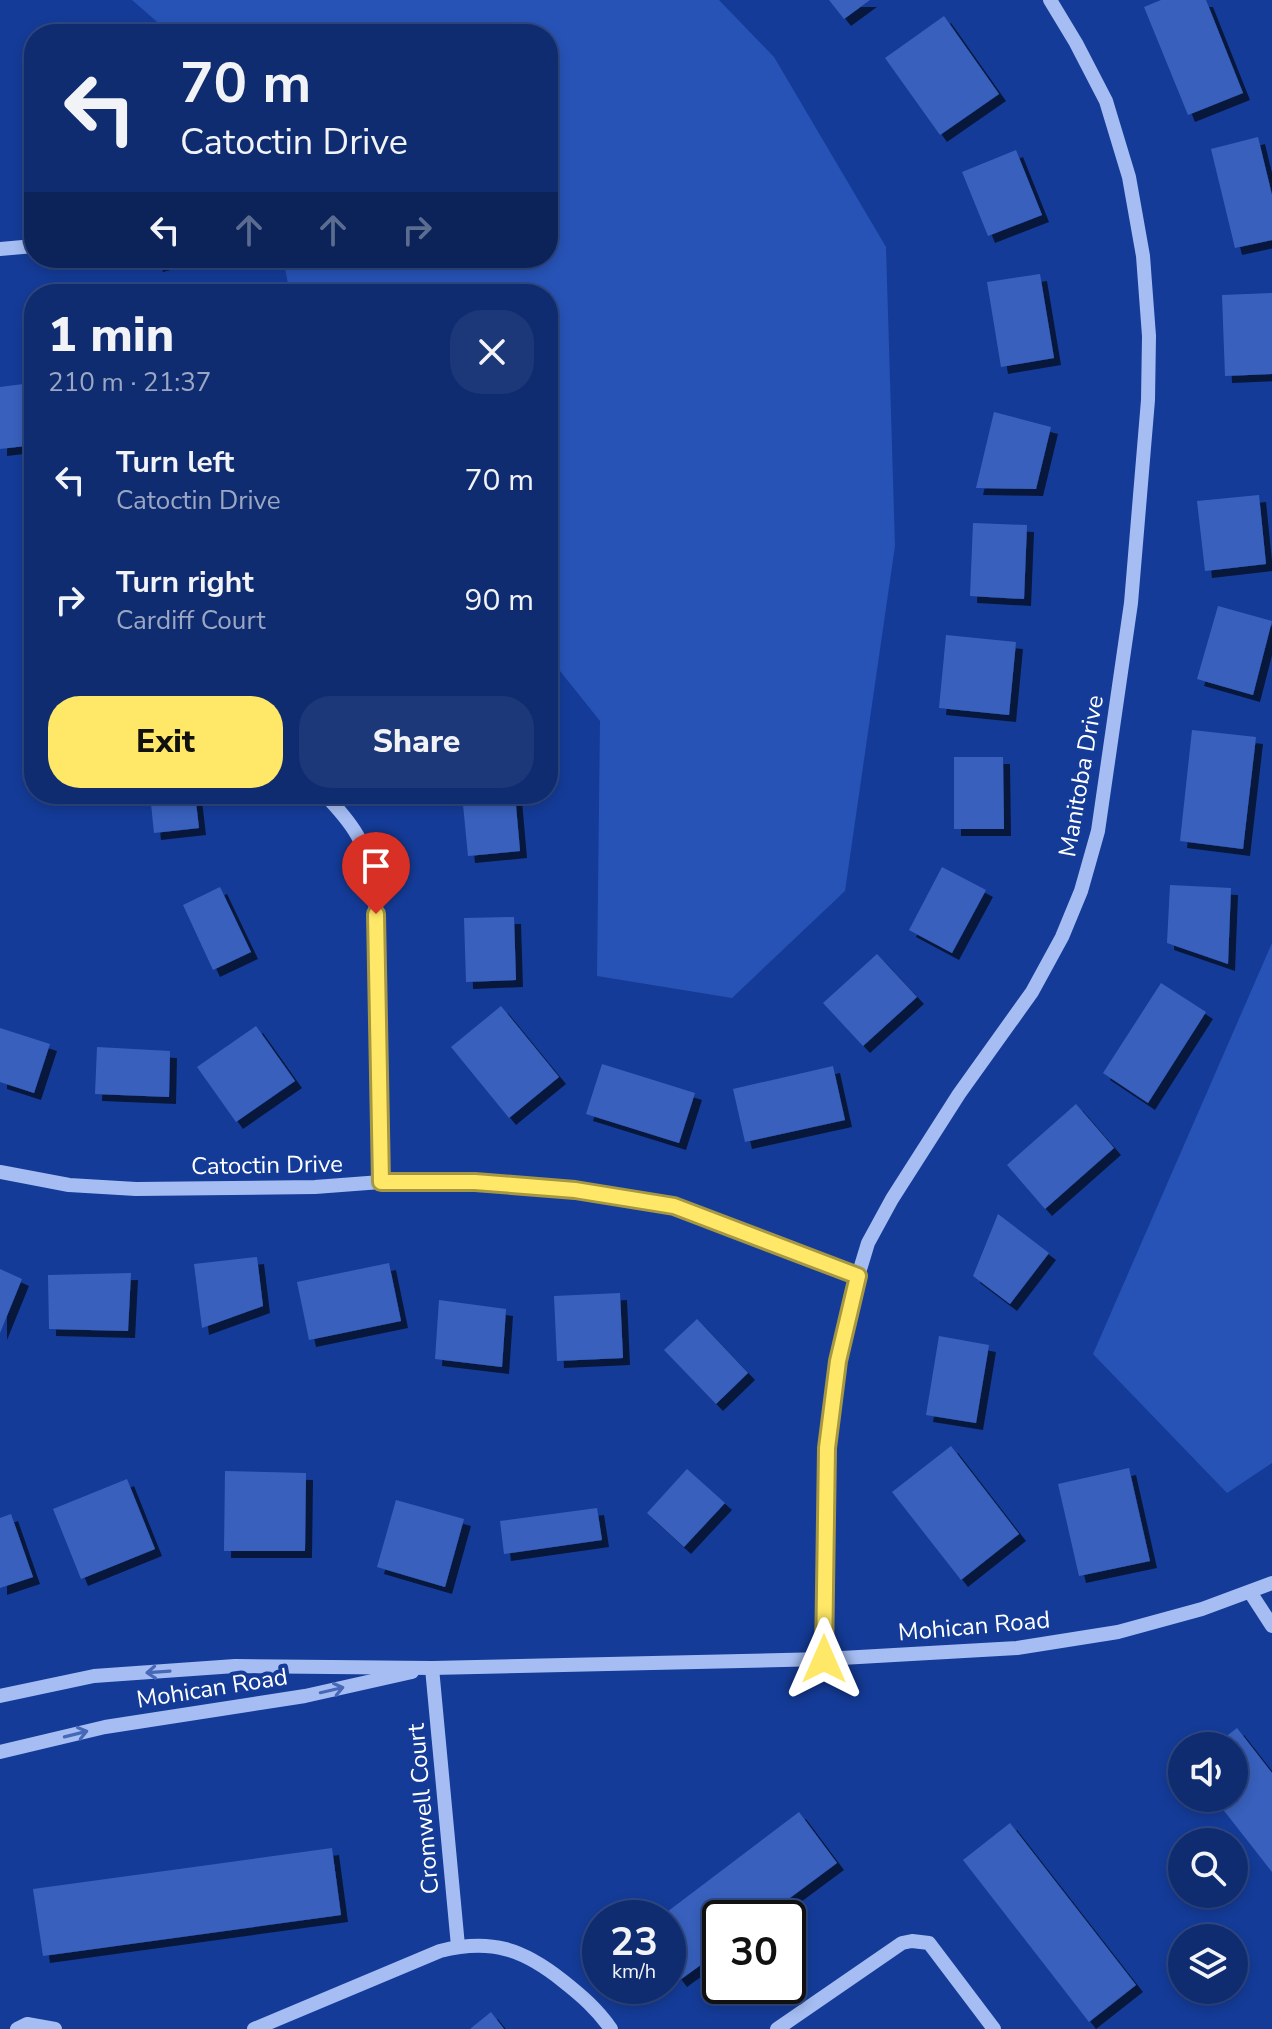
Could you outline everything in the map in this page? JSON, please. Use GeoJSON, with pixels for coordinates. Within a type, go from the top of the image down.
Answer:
{"type":"FeatureCollection","features":[{"type":"Feature","properties":{"kind":"street","name":"Manitoba Drive"},"geometry":{"type":"LineString","coordinates":[[824,1659],[827,1448],[838,1361],[858,1276],[868,1243],[892,1199],[959,1094],[1032,992],[1062,937],[1081,891],[1098,831],[1131,603],[1148,400],[1149,336],[1143,256],[1129,177],[1106,101],[1050,0]]}},
{"type":"Feature","properties":{"kind":"street"},"geometry":{"type":"LineString","coordinates":[[0,249],[24,247]]}},
{"type":"Feature","properties":{"kind":"street"},"geometry":{"type":"LineString","coordinates":[[334,804],[351,821],[367,851],[375,884],[381,1182]]}},
{"type":"Feature","properties":{"kind":"street","name":"Catoctin Drive"},"geometry":{"type":"LineString","coordinates":[[0,1172],[69,1185],[136,1189],[315,1187],[381,1182],[475,1182],[547,1188],[674,1206],[858,1276]]}},
{"type":"Feature","properties":{"kind":"street","name":"Mohican Road"},"geometry":{"type":"LineString","coordinates":[[0,1696],[94,1676],[235,1666],[432,1668],[824,1659],[1017,1648],[1118,1632],[1202,1609],[1272,1583]]}},
{"type":"Feature","properties":{"kind":"street"},"geometry":{"type":"LineString","coordinates":[[1250,1592],[1272,1626]]}},
{"type":"Feature","properties":{"kind":"street","name":"Mohican Road"},"geometry":{"type":"LineString","coordinates":[[0,1752],[105,1727],[305,1696],[432,1668]]}},
{"type":"Feature","properties":{"kind":"street","name":"Cromwell Court"},"geometry":{"type":"LineString","coordinates":[[432,1668],[458,1946]]}},
{"type":"Feature","properties":{"kind":"street"},"geometry":{"type":"LineString","coordinates":[[777,2029],[859,1970],[902,1943],[912,1941],[929,1943],[994,2029]]}},
{"type":"Feature","properties":{"kind":"street"},"geometry":{"type":"LineString","coordinates":[[254,2029],[440,1951],[458,1946],[484,1945],[516,1951],[539,1962],[595,2007],[611,2029]]}},
{"type":"Feature","properties":{"kind":"street"},"geometry":{"type":"LineString","coordinates":[[17,2029],[27,2024],[55,2029]]}},
{"type":"Feature","properties":{"kind":"shaded area"},"geometry":{"type":"Polygon","coordinates":[[[132,0],[719,0],[774,57],[886,247],[895,546],[845,891],[732,998],[597,976],[600,721],[558,668],[558,284],[288,284],[285,268],[558,268],[558,24],[160,24],[132,0]]]}},
{"type":"Feature","properties":{"kind":"shaded area"},"geometry":{"type":"Polygon","coordinates":[[[1272,943],[1272,1463],[1227,1493],[1093,1354],[1272,943]]]}},
{"type":"Feature","properties":{"kind":"building"},"geometry":{"type":"Polygon","coordinates":[[[829,0],[870,0],[844,19],[829,0]]]}},
{"type":"Feature","properties":{"kind":"building"},"geometry":{"type":"Polygon","coordinates":[[[1161,0],[1206,0],[1243,93],[1188,115],[1144,7],[1161,0]]]}},
{"type":"Feature","properties":{"kind":"building"},"geometry":{"type":"Polygon","coordinates":[[[944,16],[999,94],[940,135],[885,58],[944,16]]]}},
{"type":"Feature","properties":{"kind":"building"},"geometry":{"type":"Polygon","coordinates":[[[1258,137],[1272,195],[1272,240],[1235,248],[1211,149],[1258,137]]]}},
{"type":"Feature","properties":{"kind":"building"},"geometry":{"type":"Polygon","coordinates":[[[1016,150],[1042,215],[988,236],[962,172],[1016,150]]]}},
{"type":"Feature","properties":{"kind":"building"},"geometry":{"type":"Polygon","coordinates":[[[1040,274],[1054,358],[1001,367],[987,282],[1040,274]]]}},
{"type":"Feature","properties":{"kind":"building"},"geometry":{"type":"Polygon","coordinates":[[[1272,293],[1272,374],[1225,376],[1222,295],[1272,293]]]}},
{"type":"Feature","properties":{"kind":"building"},"geometry":{"type":"Polygon","coordinates":[[[24,384],[24,446],[0,449],[0,387],[24,384]]]}},
{"type":"Feature","properties":{"kind":"building"},"geometry":{"type":"Polygon","coordinates":[[[994,412],[1051,427],[1036,489],[976,488],[994,412]]]}},
{"type":"Feature","properties":{"kind":"building"},"geometry":{"type":"Polygon","coordinates":[[[1259,495],[1266,564],[1205,571],[1197,501],[1259,495]]]}},
{"type":"Feature","properties":{"kind":"building"},"geometry":{"type":"Polygon","coordinates":[[[973,523],[1027,525],[1024,599],[970,596],[973,523]]]}},
{"type":"Feature","properties":{"kind":"building"},"geometry":{"type":"Polygon","coordinates":[[[1218,606],[1272,621],[1253,695],[1197,679],[1218,606]]]}},
{"type":"Feature","properties":{"kind":"building"},"geometry":{"type":"Polygon","coordinates":[[[946,635],[1016,642],[1009,715],[939,708],[946,635]]]}},
{"type":"Feature","properties":{"kind":"building"},"geometry":{"type":"Polygon","coordinates":[[[1192,730],[1256,737],[1243,849],[1180,841],[1192,730]]]}},
{"type":"Feature","properties":{"kind":"building"},"geometry":{"type":"Polygon","coordinates":[[[954,757],[1003,757],[1004,829],[954,829],[954,757]]]}},
{"type":"Feature","properties":{"kind":"building"},"geometry":{"type":"Polygon","coordinates":[[[151,804],[196,804],[199,828],[154,833],[151,804]]]}},
{"type":"Feature","properties":{"kind":"building"},"geometry":{"type":"Polygon","coordinates":[[[463,804],[516,804],[520,851],[468,856],[463,804]]]}},
{"type":"Feature","properties":{"kind":"building"},"geometry":{"type":"Polygon","coordinates":[[[942,867],[986,890],[952,953],[909,930],[942,867]]]}},
{"type":"Feature","properties":{"kind":"building"},"geometry":{"type":"Polygon","coordinates":[[[1170,885],[1231,888],[1228,964],[1167,943],[1170,885]]]}},
{"type":"Feature","properties":{"kind":"building"},"geometry":{"type":"Polygon","coordinates":[[[220,887],[251,952],[213,970],[183,905],[220,887]]]}},
{"type":"Feature","properties":{"kind":"building"},"geometry":{"type":"Polygon","coordinates":[[[514,917],[516,980],[466,982],[464,918],[514,917]]]}},
{"type":"Feature","properties":{"kind":"building"},"geometry":{"type":"Polygon","coordinates":[[[877,954],[917,997],[863,1046],[823,1003],[877,954]]]}},
{"type":"Feature","properties":{"kind":"building"},"geometry":{"type":"Polygon","coordinates":[[[1161,983],[1206,1012],[1148,1103],[1103,1073],[1161,983]]]}},
{"type":"Feature","properties":{"kind":"building"},"geometry":{"type":"Polygon","coordinates":[[[501,1006],[559,1077],[509,1118],[451,1047],[501,1006]]]}},
{"type":"Feature","properties":{"kind":"building"},"geometry":{"type":"Polygon","coordinates":[[[256,1026],[295,1081],[236,1122],[197,1067],[256,1026]]]}},
{"type":"Feature","properties":{"kind":"building"},"geometry":{"type":"Polygon","coordinates":[[[0,1028],[50,1044],[34,1093],[0,1082],[0,1028]]]}},
{"type":"Feature","properties":{"kind":"building"},"geometry":{"type":"Polygon","coordinates":[[[97,1047],[170,1051],[169,1097],[95,1094],[97,1047]]]}},
{"type":"Feature","properties":{"kind":"building"},"geometry":{"type":"Polygon","coordinates":[[[602,1064],[695,1093],[679,1143],[586,1114],[602,1064]]]}},
{"type":"Feature","properties":{"kind":"building"},"geometry":{"type":"Polygon","coordinates":[[[833,1066],[845,1120],[745,1142],[733,1089],[833,1066]]]}},
{"type":"Feature","properties":{"kind":"building"},"geometry":{"type":"Polygon","coordinates":[[[1076,1104],[1114,1148],[1045,1209],[1007,1165],[1076,1104]]]}},
{"type":"Feature","properties":{"kind":"building"},"geometry":{"type":"Polygon","coordinates":[[[998,1214],[1049,1253],[1010,1304],[973,1276],[998,1214]]]}},
{"type":"Feature","properties":{"kind":"building"},"geometry":{"type":"Polygon","coordinates":[[[257,1257],[263,1306],[202,1328],[194,1264],[257,1257]]]}},
{"type":"Feature","properties":{"kind":"building"},"geometry":{"type":"Polygon","coordinates":[[[389,1263],[401,1321],[309,1340],[297,1282],[389,1263]]]}},
{"type":"Feature","properties":{"kind":"building"},"geometry":{"type":"Polygon","coordinates":[[[0,1269],[22,1279],[0,1333],[0,1269]]]}},
{"type":"Feature","properties":{"kind":"building"},"geometry":{"type":"Polygon","coordinates":[[[131,1273],[128,1331],[49,1329],[48,1275],[131,1273]]]}},
{"type":"Feature","properties":{"kind":"building"},"geometry":{"type":"Polygon","coordinates":[[[620,1293],[623,1358],[557,1361],[554,1296],[620,1293]]]}},
{"type":"Feature","properties":{"kind":"building"},"geometry":{"type":"Polygon","coordinates":[[[439,1300],[506,1309],[502,1367],[435,1359],[439,1300]]]}},
{"type":"Feature","properties":{"kind":"building"},"geometry":{"type":"Polygon","coordinates":[[[697,1319],[748,1373],[716,1404],[664,1350],[697,1319]]]}},
{"type":"Feature","properties":{"kind":"building"},"geometry":{"type":"Polygon","coordinates":[[[939,1336],[989,1345],[976,1423],[926,1415],[939,1336]]]}},
{"type":"Feature","properties":{"kind":"building"},"geometry":{"type":"Polygon","coordinates":[[[951,1446],[1019,1534],[961,1580],[892,1492],[951,1446]]]}},
{"type":"Feature","properties":{"kind":"building"},"geometry":{"type":"Polygon","coordinates":[[[1129,1468],[1150,1561],[1079,1576],[1058,1484],[1129,1468]]]}},
{"type":"Feature","properties":{"kind":"building"},"geometry":{"type":"Polygon","coordinates":[[[687,1469],[725,1503],[684,1547],[647,1513],[687,1469]]]}},
{"type":"Feature","properties":{"kind":"building"},"geometry":{"type":"Polygon","coordinates":[[[225,1471],[306,1473],[305,1551],[224,1551],[225,1471]]]}},
{"type":"Feature","properties":{"kind":"building"},"geometry":{"type":"Polygon","coordinates":[[[127,1479],[155,1549],[81,1579],[53,1509],[127,1479]]]}},
{"type":"Feature","properties":{"kind":"building"},"geometry":{"type":"Polygon","coordinates":[[[396,1500],[464,1519],[445,1587],[377,1567],[396,1500]]]}},
{"type":"Feature","properties":{"kind":"building"},"geometry":{"type":"Polygon","coordinates":[[[597,1508],[602,1540],[504,1554],[500,1521],[597,1508]]]}},
{"type":"Feature","properties":{"kind":"building"},"geometry":{"type":"Polygon","coordinates":[[[11,1514],[33,1577],[0,1588],[0,1518],[11,1514]]]}},
{"type":"Feature","properties":{"kind":"building"},"geometry":{"type":"Polygon","coordinates":[[[1248,1742],[1272,1773],[1272,1872],[1248,1841],[1248,1828],[1238,1828],[1225,1812],[1248,1812],[1248,1742]]]}},
{"type":"Feature","properties":{"kind":"building"},"geometry":{"type":"Polygon","coordinates":[[[799,1812],[837,1863],[787,1900],[702,1900],[702,1964],[686,1976],[686,1900],[683,1900],[799,1812]]]}},
{"type":"Feature","properties":{"kind":"building"},"geometry":{"type":"Polygon","coordinates":[[[1010,1823],[1136,1985],[1089,2022],[963,1860],[1010,1823]]]}},
{"type":"Feature","properties":{"kind":"building"},"geometry":{"type":"Polygon","coordinates":[[[332,1848],[341,1915],[43,1956],[33,1889],[332,1848]]]}},
{"type":"Feature","properties":{"kind":"building"},"geometry":{"type":"Polygon","coordinates":[[[491,2012],[504,2029],[470,2029],[491,2012]]]}},
{"type":"Feature","properties":{"kind":"route"},"geometry":{"type":"LineString","coordinates":[[376,914],[381,1182],[475,1182],[575,1190],[674,1206],[858,1276],[838,1361],[827,1448],[824,1483],[824,1659]]}}]}
